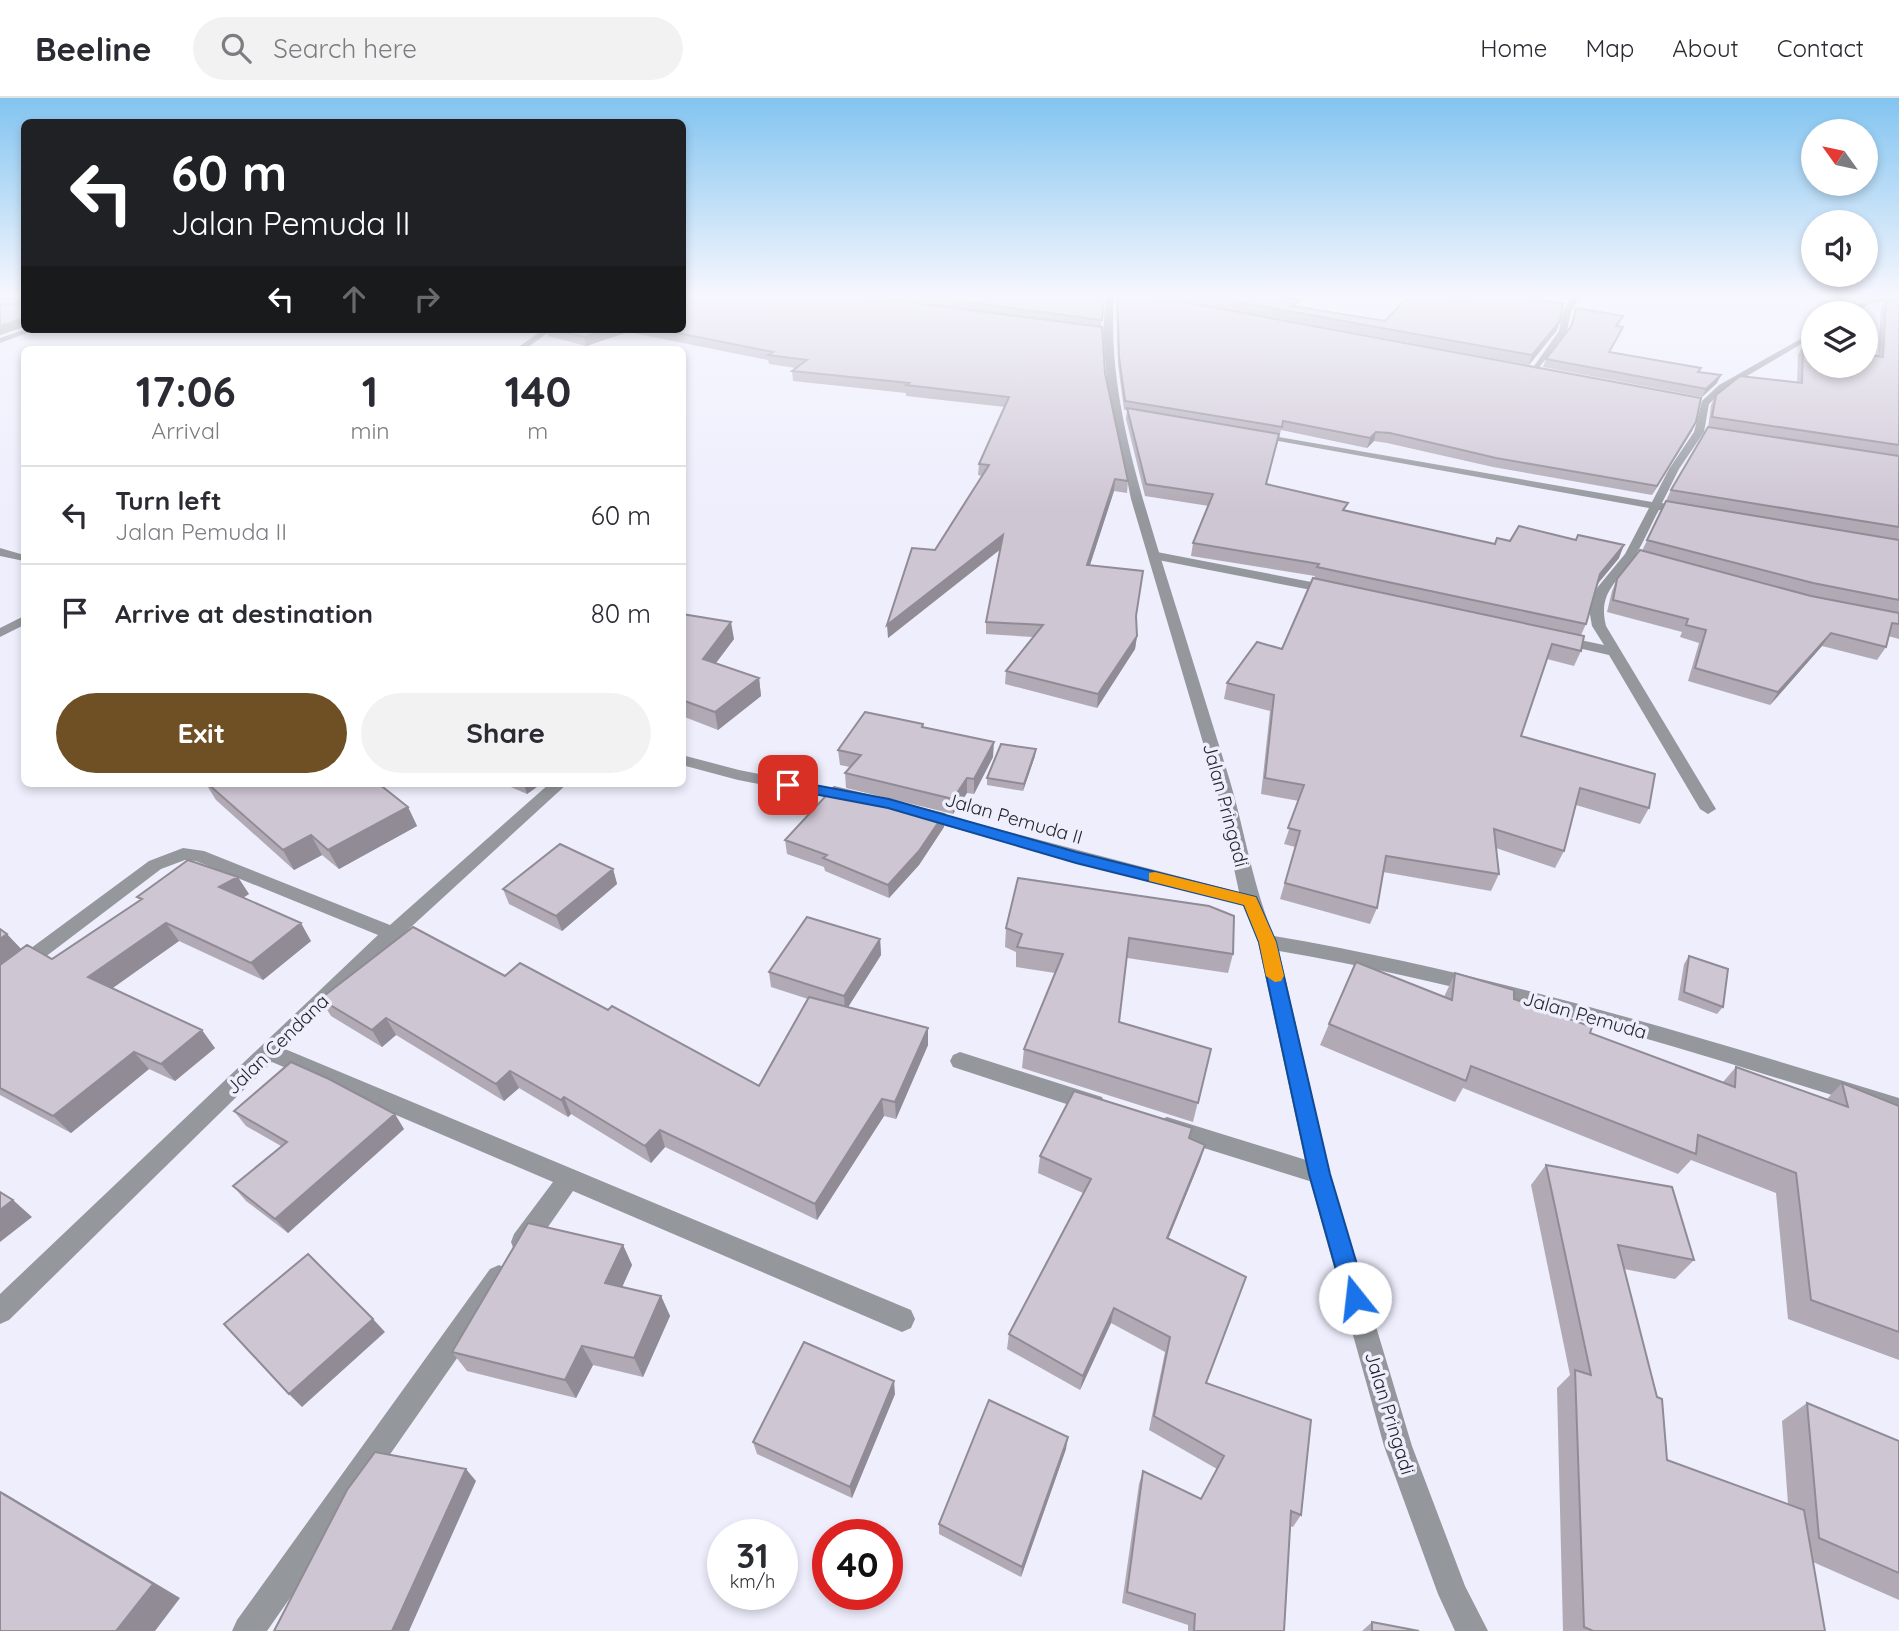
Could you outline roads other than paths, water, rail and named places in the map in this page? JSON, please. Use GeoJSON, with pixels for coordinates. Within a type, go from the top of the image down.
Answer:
{"type":"FeatureCollection","features":[{"type":"Feature","properties":{"kind":"street","name":"Jalan Pringadi"},"geometry":{"type":"LineString","coordinates":[[1107,366],[1111,382],[1125,415],[1137,499],[1157,556],[1225,790],[1250,901],[1267,942],[1319,1174],[1398,1446],[1453,1594],[1472,1631]]}},
{"type":"Feature","properties":{"kind":"street"},"geometry":{"type":"LineString","coordinates":[[1532,372],[1537,366]]}},
{"type":"Feature","properties":{"kind":"street"},"geometry":{"type":"LineString","coordinates":[[1708,809],[1599,626],[1595,609],[1603,587],[1637,557],[1655,506],[1699,432],[1705,403],[1722,387],[1759,366]]}},
{"type":"Feature","properties":{"kind":"street"},"geometry":{"type":"LineString","coordinates":[[1519,369],[1545,374]]}},
{"type":"Feature","properties":{"kind":"street"},"geometry":{"type":"LineString","coordinates":[[1692,401],[1705,403]]}},
{"type":"Feature","properties":{"kind":"street"},"geometry":{"type":"LineString","coordinates":[[1699,432],[1712,434]]}},
{"type":"Feature","properties":{"kind":"street"},"geometry":{"type":"LineString","coordinates":[[1249,435],[1695,513]]}},
{"type":"Feature","properties":{"kind":"street"},"geometry":{"type":"LineString","coordinates":[[0,552],[21,557]]}},
{"type":"Feature","properties":{"kind":"street"},"geometry":{"type":"LineString","coordinates":[[1157,556],[1340,591]]}},
{"type":"Feature","properties":{"kind":"street"},"geometry":{"type":"LineString","coordinates":[[0,633],[21,622]]}},
{"type":"Feature","properties":{"kind":"street"},"geometry":{"type":"LineString","coordinates":[[1550,638],[1615,652]]}},
{"type":"Feature","properties":{"kind":"street"},"geometry":{"type":"LineString","coordinates":[[686,761],[738,775],[862,799]]}},
{"type":"Feature","properties":{"kind":"street","name":"Jalan Cendana"},"geometry":{"type":"LineString","coordinates":[[0,1311],[392,933],[556,787]]}},
{"type":"Feature","properties":{"kind":"street","name":"Jalan Pemuda II"},"geometry":{"type":"LineString","coordinates":[[902,808],[1076,857],[1250,901]]}},
{"type":"Feature","properties":{"kind":"street"},"geometry":{"type":"LineString","coordinates":[[0,981],[155,865],[183,854],[198,855],[392,933]]}},
{"type":"Feature","properties":{"kind":"street","name":"Jalan Pemuda"},"geometry":{"type":"LineString","coordinates":[[1267,942],[1347,953],[1441,975],[1760,1064],[1899,1107]]}},
{"type":"Feature","properties":{"kind":"street"},"geometry":{"type":"LineString","coordinates":[[269,1051],[902,1319]]}},
{"type":"Feature","properties":{"kind":"street"},"geometry":{"type":"LineString","coordinates":[[960,1061],[1110,1109]]}},
{"type":"Feature","properties":{"kind":"street"},"geometry":{"type":"LineString","coordinates":[[1149,1121],[1319,1174]]}},
{"type":"Feature","properties":{"kind":"street"},"geometry":{"type":"LineString","coordinates":[[248,1631],[569,1178]]}}]}
